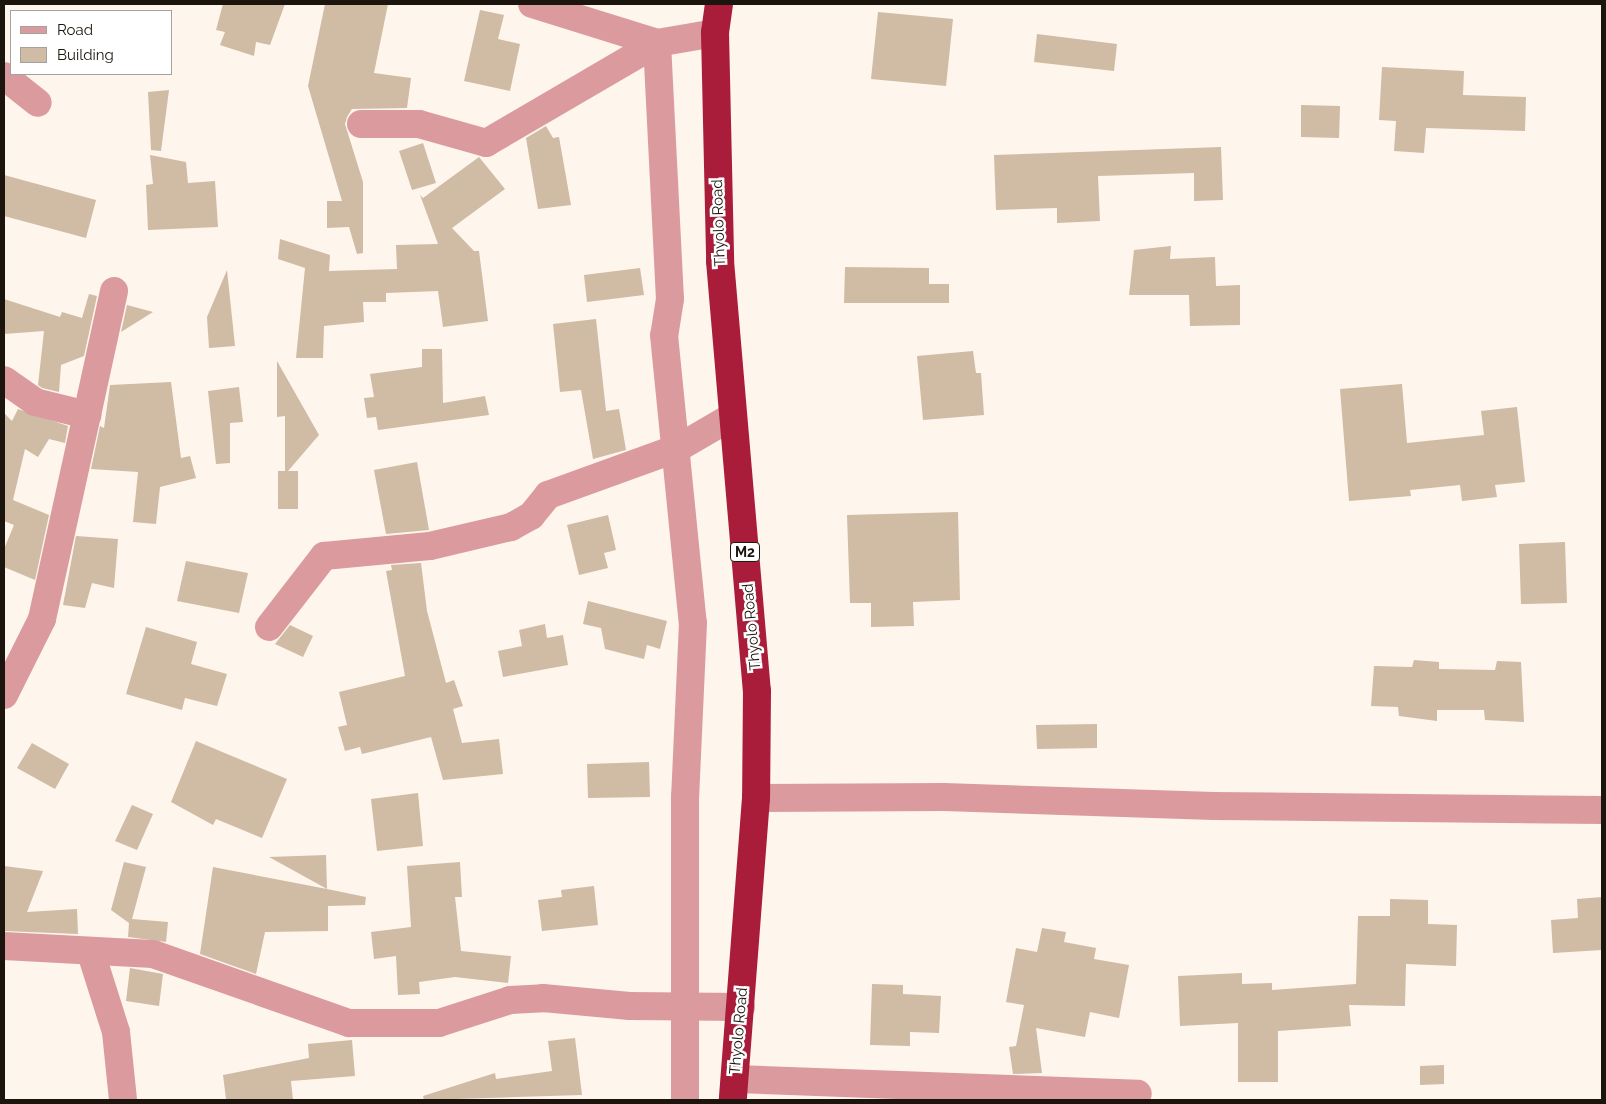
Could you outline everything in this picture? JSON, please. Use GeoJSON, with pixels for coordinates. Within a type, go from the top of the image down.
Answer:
{"type":"FeatureCollection","features":[{"type":"Feature","properties":{"kind":"highway","name":"Thyolo Road"},"geometry":{"type":"LineString","coordinates":[[719,4],[715,33],[720,261],[731,417],[757,691],[756,798],[734,1090]]}},
{"type":"Feature","properties":{"kind":"street"},"geometry":{"type":"LineString","coordinates":[[532,4],[657,43]]}},
{"type":"Feature","properties":{"kind":"street"},"geometry":{"type":"LineString","coordinates":[[361,124],[419,124],[486,143],[657,43],[715,33]]}},
{"type":"Feature","properties":{"kind":"street"},"geometry":{"type":"LineString","coordinates":[[657,43],[670,299],[664,335],[678,448],[693,623],[685,796],[685,1100]]}},
{"type":"Feature","properties":{"kind":"street"},"geometry":{"type":"LineString","coordinates":[[4,76],[38,103]]}},
{"type":"Feature","properties":{"kind":"street"},"geometry":{"type":"LineString","coordinates":[[4,695],[42,619],[114,291]]}},
{"type":"Feature","properties":{"kind":"street"},"geometry":{"type":"LineString","coordinates":[[4,380],[35,402],[87,415]]}},
{"type":"Feature","properties":{"kind":"street"},"geometry":{"type":"LineString","coordinates":[[269,627],[324,556],[430,546],[511,527],[530,516],[548,495],[562,488],[678,448],[731,417]]}},
{"type":"Feature","properties":{"kind":"street"},"geometry":{"type":"LineString","coordinates":[[756,798],[944,797],[1214,806],[1602,810]]}},
{"type":"Feature","properties":{"kind":"street"},"geometry":{"type":"LineString","coordinates":[[4,946],[91,953],[119,949],[152,954],[349,1023],[439,1022],[510,1000],[543,998],[741,1007]]}},
{"type":"Feature","properties":{"kind":"street"},"geometry":{"type":"LineString","coordinates":[[91,953],[116,1032],[123,1100]]}},
{"type":"Feature","properties":{"kind":"street"},"geometry":{"type":"LineString","coordinates":[[734,1090],[1138,1094]]}},
{"type":"Feature","properties":{"kind":"building"},"geometry":{"type":"Polygon","coordinates":[[[223,4],[285,4],[270,45],[256,42],[254,56],[220,45],[225,32],[216,30],[223,4]]]}},
{"type":"Feature","properties":{"kind":"building"},"geometry":{"type":"Polygon","coordinates":[[[325,4],[388,4],[374,73],[411,78],[407,108],[352,109],[347,117],[345,124],[363,182],[363,253],[357,254],[349,227],[327,228],[327,201],[342,201],[308,86],[325,4]]]}},
{"type":"Feature","properties":{"kind":"building"},"geometry":{"type":"Polygon","coordinates":[[[480,10],[504,15],[498,39],[520,44],[510,91],[464,81],[480,10]]]}},
{"type":"Feature","properties":{"kind":"building"},"geometry":{"type":"Polygon","coordinates":[[[878,12],[953,19],[946,86],[871,79],[878,12]]]}},
{"type":"Feature","properties":{"kind":"building"},"geometry":{"type":"Polygon","coordinates":[[[1037,34],[1117,44],[1114,71],[1034,62],[1037,34]]]}},
{"type":"Feature","properties":{"kind":"building"},"geometry":{"type":"Polygon","coordinates":[[[1382,67],[1464,71],[1463,95],[1526,97],[1525,131],[1426,128],[1424,153],[1394,151],[1396,121],[1379,120],[1382,67]]]}},
{"type":"Feature","properties":{"kind":"building"},"geometry":{"type":"Polygon","coordinates":[[[169,90],[161,151],[151,150],[148,92],[169,90]]]}},
{"type":"Feature","properties":{"kind":"building"},"geometry":{"type":"Polygon","coordinates":[[[1301,105],[1340,106],[1339,138],[1301,137],[1301,105]]]}},
{"type":"Feature","properties":{"kind":"building"},"geometry":{"type":"Polygon","coordinates":[[[546,126],[553,138],[559,137],[571,205],[538,209],[526,138],[546,126]]]}},
{"type":"Feature","properties":{"kind":"building"},"geometry":{"type":"Polygon","coordinates":[[[423,143],[436,183],[412,190],[399,151],[423,143]]]}},
{"type":"Feature","properties":{"kind":"building"},"geometry":{"type":"Polygon","coordinates":[[[1221,147],[1223,200],[1194,201],[1194,173],[1098,176],[1100,221],[1057,223],[1057,208],[996,210],[994,155],[1221,147]]]}},
{"type":"Feature","properties":{"kind":"building"},"geometry":{"type":"Polygon","coordinates":[[[150,155],[186,162],[188,183],[215,181],[218,227],[148,230],[146,185],[153,184],[150,155]]]}},
{"type":"Feature","properties":{"kind":"building"},"geometry":{"type":"Polygon","coordinates":[[[479,157],[505,189],[452,228],[474,251],[479,251],[488,321],[443,327],[438,291],[386,293],[386,302],[363,302],[364,322],[324,326],[323,358],[296,358],[305,268],[278,259],[280,239],[330,255],[329,271],[397,269],[396,245],[438,244],[420,195],[423,198],[479,157]]]}},
{"type":"Feature","properties":{"kind":"building"},"geometry":{"type":"Polygon","coordinates":[[[4,175],[96,200],[86,238],[4,216],[4,175]]]}},
{"type":"Feature","properties":{"kind":"building"},"geometry":{"type":"Polygon","coordinates":[[[1171,246],[1170,259],[1215,257],[1216,286],[1240,285],[1240,325],[1190,326],[1189,295],[1129,295],[1134,250],[1171,246]]]}},
{"type":"Feature","properties":{"kind":"building"},"geometry":{"type":"Polygon","coordinates":[[[845,267],[929,268],[929,284],[949,284],[949,303],[844,303],[845,267]]]}},
{"type":"Feature","properties":{"kind":"building"},"geometry":{"type":"Polygon","coordinates":[[[640,268],[644,295],[587,302],[584,275],[640,268]]]}},
{"type":"Feature","properties":{"kind":"building"},"geometry":{"type":"Polygon","coordinates":[[[227,270],[235,346],[209,348],[207,317],[227,270]]]}},
{"type":"Feature","properties":{"kind":"building"},"geometry":{"type":"Polygon","coordinates":[[[89,294],[97,296],[84,356],[61,365],[59,392],[42,388],[38,385],[44,331],[4,334],[4,299],[60,317],[62,312],[82,318],[89,294]]]}},
{"type":"Feature","properties":{"kind":"building"},"geometry":{"type":"Polygon","coordinates":[[[127,305],[153,312],[121,332],[127,305]]]}},
{"type":"Feature","properties":{"kind":"building"},"geometry":{"type":"Polygon","coordinates":[[[596,319],[606,411],[619,409],[626,450],[593,459],[581,390],[560,392],[553,324],[596,319]]]}},
{"type":"Feature","properties":{"kind":"building"},"geometry":{"type":"Polygon","coordinates":[[[422,349],[442,349],[443,403],[485,396],[489,415],[378,430],[376,417],[367,418],[364,398],[374,397],[370,374],[422,367],[422,349]]]}},
{"type":"Feature","properties":{"kind":"building"},"geometry":{"type":"Polygon","coordinates":[[[973,351],[976,373],[981,373],[984,415],[923,420],[917,356],[973,351]]]}},
{"type":"Feature","properties":{"kind":"building"},"geometry":{"type":"Polygon","coordinates":[[[277,361],[319,435],[288,471],[298,471],[298,509],[278,509],[278,471],[285,471],[285,416],[277,417],[277,361]]]}},
{"type":"Feature","properties":{"kind":"building"},"geometry":{"type":"Polygon","coordinates":[[[171,382],[181,458],[190,456],[196,478],[160,487],[156,524],[133,522],[138,472],[91,469],[100,426],[104,428],[110,385],[171,382]]]}},
{"type":"Feature","properties":{"kind":"building"},"geometry":{"type":"Polygon","coordinates":[[[1402,384],[1407,443],[1484,435],[1481,411],[1517,407],[1525,482],[1495,485],[1497,497],[1462,501],[1460,485],[1410,490],[1411,496],[1349,501],[1340,389],[1402,384]]]}},
{"type":"Feature","properties":{"kind":"building"},"geometry":{"type":"Polygon","coordinates":[[[239,387],[243,422],[230,423],[230,463],[216,464],[208,391],[239,387]]]}},
{"type":"Feature","properties":{"kind":"building"},"geometry":{"type":"Polygon","coordinates":[[[18,409],[68,426],[65,443],[49,439],[38,457],[25,449],[13,500],[49,515],[35,580],[4,567],[4,549],[14,525],[4,521],[4,413],[12,421],[18,409]]]}},
{"type":"Feature","properties":{"kind":"building"},"geometry":{"type":"Polygon","coordinates":[[[417,462],[429,530],[386,534],[374,470],[417,462]]]}},
{"type":"Feature","properties":{"kind":"building"},"geometry":{"type":"Polygon","coordinates":[[[958,512],[960,600],[913,602],[914,626],[871,627],[871,603],[850,603],[847,515],[958,512]]]}},
{"type":"Feature","properties":{"kind":"building"},"geometry":{"type":"Polygon","coordinates":[[[608,515],[616,550],[604,553],[608,568],[579,575],[567,525],[608,515]]]}},
{"type":"Feature","properties":{"kind":"building"},"geometry":{"type":"Polygon","coordinates":[[[76,536],[118,539],[114,588],[92,583],[85,608],[63,605],[76,536]]]}},
{"type":"Feature","properties":{"kind":"building"},"geometry":{"type":"Polygon","coordinates":[[[1565,542],[1567,603],[1521,604],[1519,544],[1565,542]]]}},
{"type":"Feature","properties":{"kind":"building"},"geometry":{"type":"Polygon","coordinates":[[[186,561],[248,573],[239,613],[177,601],[186,561]]]}},
{"type":"Feature","properties":{"kind":"building"},"geometry":{"type":"Polygon","coordinates":[[[421,563],[427,611],[446,683],[454,680],[463,706],[453,709],[462,743],[499,739],[503,774],[443,780],[431,737],[362,754],[360,747],[345,751],[338,727],[347,725],[339,692],[405,676],[386,571],[392,570],[391,565],[421,563]]]}},
{"type":"Feature","properties":{"kind":"building"},"geometry":{"type":"Polygon","coordinates":[[[588,601],[667,621],[660,649],[647,645],[644,659],[605,649],[601,628],[583,624],[588,601]]]}},
{"type":"Feature","properties":{"kind":"building"},"geometry":{"type":"Polygon","coordinates":[[[545,624],[547,638],[563,635],[568,665],[503,677],[498,651],[522,646],[519,630],[545,624]]]}},
{"type":"Feature","properties":{"kind":"building"},"geometry":{"type":"Polygon","coordinates":[[[290,625],[313,636],[303,657],[275,644],[290,625]]]}},
{"type":"Feature","properties":{"kind":"building"},"geometry":{"type":"Polygon","coordinates":[[[146,627],[197,642],[191,664],[227,674],[217,706],[185,698],[182,710],[126,694],[146,627]]]}},
{"type":"Feature","properties":{"kind":"building"},"geometry":{"type":"Polygon","coordinates":[[[1414,660],[1439,662],[1439,669],[1495,670],[1497,661],[1521,662],[1524,722],[1485,720],[1484,710],[1437,710],[1437,721],[1399,716],[1398,707],[1371,706],[1374,666],[1412,667],[1414,660]]]}},
{"type":"Feature","properties":{"kind":"building"},"geometry":{"type":"Polygon","coordinates":[[[1097,724],[1097,748],[1037,749],[1036,725],[1097,724]]]}},
{"type":"Feature","properties":{"kind":"building"},"geometry":{"type":"Polygon","coordinates":[[[196,741],[287,779],[262,838],[216,819],[213,825],[171,802],[196,741]]]}},
{"type":"Feature","properties":{"kind":"building"},"geometry":{"type":"Polygon","coordinates":[[[32,743],[69,764],[55,789],[17,768],[32,743]]]}},
{"type":"Feature","properties":{"kind":"building"},"geometry":{"type":"Polygon","coordinates":[[[649,762],[650,797],[588,798],[587,764],[649,762]]]}},
{"type":"Feature","properties":{"kind":"building"},"geometry":{"type":"Polygon","coordinates":[[[418,793],[423,846],[377,851],[371,799],[418,793]]]}},
{"type":"Feature","properties":{"kind":"building"},"geometry":{"type":"Polygon","coordinates":[[[132,805],[153,814],[137,850],[115,841],[132,805]]]}},
{"type":"Feature","properties":{"kind":"building"},"geometry":{"type":"Polygon","coordinates":[[[326,855],[327,889],[269,857],[326,855]]]}},
{"type":"Feature","properties":{"kind":"building"},"geometry":{"type":"Polygon","coordinates":[[[124,862],[146,867],[132,919],[168,922],[166,942],[128,937],[129,923],[111,910],[124,862]]]}},
{"type":"Feature","properties":{"kind":"building"},"geometry":{"type":"Polygon","coordinates":[[[460,862],[462,897],[455,897],[461,951],[511,956],[508,983],[455,977],[419,982],[420,994],[398,995],[396,956],[374,959],[371,932],[411,927],[407,866],[460,862]]]}},
{"type":"Feature","properties":{"kind":"building"},"geometry":{"type":"Polygon","coordinates":[[[4,866],[43,871],[27,912],[77,909],[78,934],[4,931],[4,866]]]}},
{"type":"Feature","properties":{"kind":"building"},"geometry":{"type":"Polygon","coordinates":[[[213,867],[366,897],[365,905],[328,906],[328,931],[265,932],[256,974],[200,954],[213,867]]]}},
{"type":"Feature","properties":{"kind":"building"},"geometry":{"type":"Polygon","coordinates":[[[594,886],[598,925],[542,931],[538,900],[562,897],[561,890],[594,886]]]}},
{"type":"Feature","properties":{"kind":"building"},"geometry":{"type":"Polygon","coordinates":[[[1602,897],[1602,950],[1553,953],[1551,920],[1578,918],[1577,899],[1602,897]]]}},
{"type":"Feature","properties":{"kind":"building"},"geometry":{"type":"Polygon","coordinates":[[[1390,899],[1428,900],[1428,924],[1457,925],[1456,966],[1406,964],[1405,1006],[1349,1005],[1351,1026],[1278,1031],[1278,1082],[1238,1082],[1238,1023],[1180,1026],[1178,976],[1242,973],[1242,984],[1272,983],[1272,990],[1356,984],[1358,916],[1390,916],[1390,899]]]}},
{"type":"Feature","properties":{"kind":"building"},"geometry":{"type":"Polygon","coordinates":[[[1042,928],[1066,932],[1064,942],[1096,948],[1094,959],[1129,965],[1119,1018],[1090,1012],[1085,1037],[1036,1028],[1042,1073],[1013,1074],[1009,1047],[1016,1046],[1024,1005],[1006,1002],[1016,948],[1037,952],[1042,928]]]}},
{"type":"Feature","properties":{"kind":"building"},"geometry":{"type":"Polygon","coordinates":[[[130,968],[163,974],[159,1006],[126,1001],[130,968]]]}},
{"type":"Feature","properties":{"kind":"building"},"geometry":{"type":"Polygon","coordinates":[[[872,984],[903,985],[903,994],[941,996],[939,1033],[910,1032],[910,1046],[870,1045],[872,984]]]}},
{"type":"Feature","properties":{"kind":"building"},"geometry":{"type":"Polygon","coordinates":[[[575,1038],[582,1095],[424,1100],[423,1096],[495,1073],[496,1079],[552,1071],[548,1041],[575,1038]]]}},
{"type":"Feature","properties":{"kind":"building"},"geometry":{"type":"Polygon","coordinates":[[[352,1040],[355,1076],[291,1081],[293,1100],[226,1099],[223,1075],[309,1058],[308,1044],[352,1040]]]}},
{"type":"Feature","properties":{"kind":"building"},"geometry":{"type":"Polygon","coordinates":[[[1444,1065],[1444,1084],[1420,1085],[1420,1066],[1444,1065]]]}}]}
